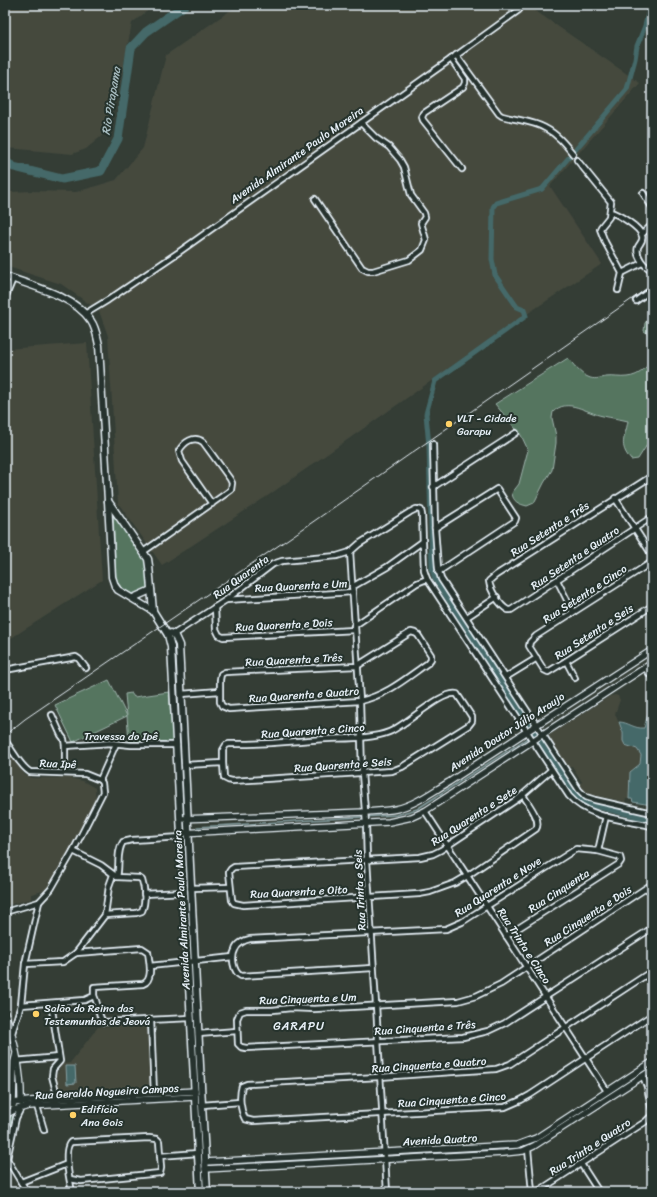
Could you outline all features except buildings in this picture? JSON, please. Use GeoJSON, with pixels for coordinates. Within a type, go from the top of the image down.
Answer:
{"type":"FeatureCollection","features":[{"type":"Feature","properties":{"kind":"main road","name":"Avenida Almirante Paulo Moreira"},"geometry":{"type":"LineString","coordinates":[[5,276],[62,297],[85,314],[94,327],[99,345],[112,577],[118,590],[153,611],[168,635],[171,646],[174,707],[184,820]]}},
{"type":"Feature","properties":{"kind":"main road","name":"Avenida Almirante Paulo Moreira"},"geometry":{"type":"LineString","coordinates":[[108,501],[149,562],[153,611]]}},
{"type":"Feature","properties":{"kind":"main road"},"geometry":{"type":"LineString","coordinates":[[133,598],[151,590]]}},
{"type":"Feature","properties":{"kind":"main road"},"geometry":{"type":"LineString","coordinates":[[168,635],[170,633],[174,634]]}},
{"type":"Feature","properties":{"kind":"main road","name":"Avenida Almirante Paulo Moreira"},"geometry":{"type":"LineString","coordinates":[[174,634],[179,645],[182,707],[184,765],[184,892],[200,1192]]}},
{"type":"Feature","properties":{"kind":"main road"},"geometry":{"type":"LineString","coordinates":[[174,707],[182,707]]}},
{"type":"Feature","properties":{"kind":"main road","name":"Avenida Almirante Paulo Moreira"},"geometry":{"type":"LineString","coordinates":[[184,834],[190,888],[195,962],[207,1192]]}},
{"type":"Feature","properties":{"kind":"street","name":"Avenida Almirante Paulo Moreira"},"geometry":{"type":"LineString","coordinates":[[85,314],[179,252],[519,10]]}},
{"type":"Feature","properties":{"kind":"street"},"geometry":{"type":"LineString","coordinates":[[456,55],[499,114],[543,127],[555,135],[573,154]]}},
{"type":"Feature","properties":{"kind":"street"},"geometry":{"type":"LineString","coordinates":[[451,59],[464,79],[465,84],[424,113],[422,117],[462,170]]}},
{"type":"Feature","properties":{"kind":"street"},"geometry":{"type":"LineString","coordinates":[[314,199],[362,268],[368,271],[382,269],[409,260],[422,250],[426,240],[421,223],[425,217],[424,213],[411,195],[404,167],[395,153],[376,138],[361,123]]}},
{"type":"Feature","properties":{"kind":"street"},"geometry":{"type":"LineString","coordinates":[[576,160],[610,199],[612,204],[607,220],[600,230],[622,273],[618,290]]}},
{"type":"Feature","properties":{"kind":"street"},"geometry":{"type":"LineString","coordinates":[[643,194],[652,207]]}},
{"type":"Feature","properties":{"kind":"street"},"geometry":{"type":"LineString","coordinates":[[610,212],[619,215],[624,220],[634,224],[642,234],[642,240],[638,248],[638,252],[642,263],[652,270]]}},
{"type":"Feature","properties":{"kind":"street"},"geometry":{"type":"LineString","coordinates":[[642,234],[652,225]]}},
{"type":"Feature","properties":{"kind":"street"},"geometry":{"type":"LineString","coordinates":[[622,273],[642,263]]}},
{"type":"Feature","properties":{"kind":"street"},"geometry":{"type":"LineString","coordinates":[[5,304],[6,296],[14,279]]}},
{"type":"Feature","properties":{"kind":"street"},"geometry":{"type":"LineString","coordinates":[[636,301],[652,290]]}},
{"type":"Feature","properties":{"kind":"street"},"geometry":{"type":"LineString","coordinates":[[433,486],[516,433]]}},
{"type":"Feature","properties":{"kind":"street"},"geometry":{"type":"LineString","coordinates":[[143,552],[212,504],[231,490],[232,483],[203,442],[193,439],[180,448],[180,455],[182,461],[212,504]]}},
{"type":"Feature","properties":{"kind":"street"},"geometry":{"type":"LineString","coordinates":[[433,444],[433,486],[438,572],[445,585],[573,782],[586,797],[652,812]]}},
{"type":"Feature","properties":{"kind":"street","name":"Rua Setenta e Três"},"geometry":{"type":"LineString","coordinates":[[508,610],[502,606],[490,586],[492,578],[615,498],[652,476]]}},
{"type":"Feature","properties":{"kind":"street"},"geometry":{"type":"LineString","coordinates":[[435,528],[497,489],[516,518],[515,521],[438,572]]}},
{"type":"Feature","properties":{"kind":"street"},"geometry":{"type":"LineString","coordinates":[[615,498],[652,555]]}},
{"type":"Feature","properties":{"kind":"street"},"geometry":{"type":"LineString","coordinates":[[350,552],[359,544],[410,512],[419,509],[421,510],[424,570],[427,579],[551,770],[574,802],[587,810],[606,816],[652,826]]}},
{"type":"Feature","properties":{"kind":"street","name":"Rua Setenta e Quatro"},"geometry":{"type":"LineString","coordinates":[[508,610],[514,609],[634,528],[652,518]]}},
{"type":"Feature","properties":{"kind":"street"},"geometry":{"type":"LineString","coordinates":[[353,590],[422,542]]}},
{"type":"Feature","properties":{"kind":"street","name":"Rua Trinta e Seis"},"geometry":{"type":"LineString","coordinates":[[350,552],[360,701],[360,737],[366,817],[381,1114],[387,1192]]}},
{"type":"Feature","properties":{"kind":"street","name":"Rua Quarenta"},"geometry":{"type":"LineString","coordinates":[[174,634],[226,600],[277,562],[282,560],[336,556],[350,552]]}},
{"type":"Feature","properties":{"kind":"street","name":"Rua Setenta e Cinco"},"geometry":{"type":"LineString","coordinates":[[537,658],[531,649],[530,642],[536,636],[652,562]]}},
{"type":"Feature","properties":{"kind":"street"},"geometry":{"type":"LineString","coordinates":[[354,628],[420,581],[427,579]]}},
{"type":"Feature","properties":{"kind":"street"},"geometry":{"type":"LineString","coordinates":[[557,580],[573,612]]}},
{"type":"Feature","properties":{"kind":"street","name":"Rua Quarenta e Um"},"geometry":{"type":"LineString","coordinates":[[226,600],[353,590]]}},
{"type":"Feature","properties":{"kind":"street"},"geometry":{"type":"LineString","coordinates":[[467,617],[497,597]]}},
{"type":"Feature","properties":{"kind":"street","name":"Rua Setenta e Seis"},"geometry":{"type":"LineString","coordinates":[[537,658],[545,671],[550,671],[652,606]]}},
{"type":"Feature","properties":{"kind":"street","name":"Rua Quarenta e Dois"},"geometry":{"type":"LineString","coordinates":[[215,607],[216,630],[219,635],[223,637],[354,628]]}},
{"type":"Feature","properties":{"kind":"street","name":"Rua Quarenta e Três"},"geometry":{"type":"LineString","coordinates":[[220,691],[220,677],[221,674],[225,672],[357,666],[403,636],[411,632],[415,633]]}},
{"type":"Feature","properties":{"kind":"street","name":"Rua Quarenta e Quatro"},"geometry":{"type":"LineString","coordinates":[[220,691],[220,702],[222,706],[229,709],[360,701],[372,698],[385,693],[428,663],[431,659],[431,655],[415,633]]}},
{"type":"Feature","properties":{"kind":"street","name":"Avenida Doutor Júlio Araujo"},"geometry":{"type":"LineString","coordinates":[[530,736],[536,725],[652,650]]}},
{"type":"Feature","properties":{"kind":"street"},"geometry":{"type":"LineString","coordinates":[[5,670],[76,657],[86,668]]}},
{"type":"Feature","properties":{"kind":"street"},"geometry":{"type":"LineString","coordinates":[[506,677],[537,658]]}},
{"type":"Feature","properties":{"kind":"street"},"geometry":{"type":"LineString","coordinates":[[566,661],[575,678]]}},
{"type":"Feature","properties":{"kind":"street","name":"Avenida Doutor Júlio Araujo"},"geometry":{"type":"LineString","coordinates":[[366,817],[396,809],[414,802],[530,736],[542,735],[652,663]]}},
{"type":"Feature","properties":{"kind":"street"},"geometry":{"type":"LineString","coordinates":[[645,668],[652,677]]}},
{"type":"Feature","properties":{"kind":"street"},"geometry":{"type":"LineString","coordinates":[[181,694],[220,691]]}},
{"type":"Feature","properties":{"kind":"street","name":"Rua Quarenta e Cinco"},"geometry":{"type":"LineString","coordinates":[[223,763],[223,750],[224,747],[229,744],[360,737],[390,732],[449,694]]}},
{"type":"Feature","properties":{"kind":"street","name":"Rua Quarenta e Seis"},"geometry":{"type":"LineString","coordinates":[[223,763],[224,778],[232,781],[397,770],[469,725],[472,721],[469,711],[457,694],[449,694]]}},
{"type":"Feature","properties":{"kind":"street"},"geometry":{"type":"LineString","coordinates":[[52,715],[64,739],[65,773]]}},
{"type":"Feature","properties":{"kind":"street"},"geometry":{"type":"LineString","coordinates":[[184,820],[366,817],[400,821],[425,811],[530,736]]}},
{"type":"Feature","properties":{"kind":"street","name":"Rua Ipê"},"geometry":{"type":"LineString","coordinates":[[6,742],[26,769],[36,773],[85,774],[100,780]]}},
{"type":"Feature","properties":{"kind":"street","name":"Travessa do Ipê"},"geometry":{"type":"LineString","coordinates":[[65,746],[111,743],[177,745]]}},
{"type":"Feature","properties":{"kind":"street"},"geometry":{"type":"LineString","coordinates":[[5,912],[39,902],[51,890],[103,792],[102,783],[100,780],[116,744]]}},
{"type":"Feature","properties":{"kind":"street"},"geometry":{"type":"LineString","coordinates":[[184,765],[223,763]]}},
{"type":"Feature","properties":{"kind":"street","name":"Rua Quarenta e Sete"},"geometry":{"type":"LineString","coordinates":[[230,887],[229,872],[231,869],[240,866],[420,857],[434,854],[523,795],[551,770]]}},
{"type":"Feature","properties":{"kind":"street","name":"Rua Quarenta e Oito"},"geometry":{"type":"LineString","coordinates":[[230,887],[232,900],[243,904],[419,894],[430,892],[455,883],[467,876],[528,835],[537,827],[536,818],[523,795]]}},
{"type":"Feature","properties":{"kind":"street","name":"Rua Trinta e Cinco"},"geometry":{"type":"LineString","coordinates":[[425,811],[607,1091]]}},
{"type":"Feature","properties":{"kind":"street"},"geometry":{"type":"LineString","coordinates":[[598,851],[606,816]]}},
{"type":"Feature","properties":{"kind":"street"},"geometry":{"type":"LineString","coordinates":[[26,964],[63,962],[76,953],[105,915],[109,886],[119,869],[118,856],[123,842],[184,834],[366,817]]}},
{"type":"Feature","properties":{"kind":"street","name":"Rua Quarenta e Nove"},"geometry":{"type":"LineString","coordinates":[[233,957],[234,950],[242,942],[250,939],[446,929],[462,922],[488,906],[570,851],[582,848],[598,851]]}},
{"type":"Feature","properties":{"kind":"street"},"geometry":{"type":"LineString","coordinates":[[73,851],[101,865],[115,876],[141,878],[143,882],[144,894],[144,906],[142,911],[136,913],[105,915]]}},
{"type":"Feature","properties":{"kind":"street","name":"Rua Cinquenta"},"geometry":{"type":"LineString","coordinates":[[506,936],[621,861],[620,857],[618,856],[598,851]]}},
{"type":"Feature","properties":{"kind":"street","name":"Rua Cinquenta e Dois"},"geometry":{"type":"LineString","coordinates":[[376,1004],[458,1001],[493,988],[652,884]]}},
{"type":"Feature","properties":{"kind":"street"},"geometry":{"type":"LineString","coordinates":[[190,888],[230,887]]}},
{"type":"Feature","properties":{"kind":"street"},"geometry":{"type":"LineString","coordinates":[[144,894],[184,892]]}},
{"type":"Feature","properties":{"kind":"street"},"geometry":{"type":"LineString","coordinates":[[12,1034],[21,1005],[26,964],[39,902]]}},
{"type":"Feature","properties":{"kind":"street","name":"Rua Cinquenta e Três"},"geometry":{"type":"LineString","coordinates":[[237,1031],[237,1039],[241,1047],[463,1037],[482,1033],[495,1029],[652,928]]}},
{"type":"Feature","properties":{"kind":"street"},"geometry":{"type":"LineString","coordinates":[[76,953],[142,948],[148,952],[150,966],[149,979],[146,983],[94,987],[94,996],[97,1000],[101,1019],[104,1022],[191,1018]]}},
{"type":"Feature","properties":{"kind":"street"},"geometry":{"type":"LineString","coordinates":[[150,966],[233,957],[235,971],[238,974],[246,976],[373,968]]}},
{"type":"Feature","properties":{"kind":"street","name":"Rua Cinquenta e Quatro"},"geometry":{"type":"LineString","coordinates":[[240,1102],[242,1086],[247,1084],[496,1069],[510,1064],[652,970]]}},
{"type":"Feature","properties":{"kind":"street"},"geometry":{"type":"LineString","coordinates":[[21,1005],[81,1001],[94,996]]}},
{"type":"Feature","properties":{"kind":"street"},"geometry":{"type":"LineString","coordinates":[[51,1003],[60,1057],[60,1061],[53,1069],[52,1076],[58,1099]]}},
{"type":"Feature","properties":{"kind":"street","name":"Rua Cinquenta e Um"},"geometry":{"type":"LineString","coordinates":[[237,1031],[237,1019],[240,1012],[246,1010],[291,1008],[314,1009],[376,1004]]}},
{"type":"Feature","properties":{"kind":"street"},"geometry":{"type":"LineString","coordinates":[[5,1013],[12,1034],[16,1054],[13,1103],[16,1118]]}},
{"type":"Feature","properties":{"kind":"street","name":"Rua Cinquenta e Cinco"},"geometry":{"type":"LineString","coordinates":[[240,1102],[243,1116],[248,1120],[381,1114],[505,1106],[521,1100],[652,1015]]}},
{"type":"Feature","properties":{"kind":"street"},"geometry":{"type":"LineString","coordinates":[[151,1020],[154,1094]]}},
{"type":"Feature","properties":{"kind":"street"},"geometry":{"type":"LineString","coordinates":[[198,1034],[237,1031]]}},
{"type":"Feature","properties":{"kind":"street"},"geometry":{"type":"LineString","coordinates":[[16,1061],[60,1057]]}},
{"type":"Feature","properties":{"kind":"street"},"geometry":{"type":"LineString","coordinates":[[16,1061],[21,1105],[16,1118],[6,1159],[27,1192]]}},
{"type":"Feature","properties":{"kind":"street","name":"Avenida Quatro"},"geometry":{"type":"LineString","coordinates":[[205,1166],[522,1144],[536,1138],[652,1062]]}},
{"type":"Feature","properties":{"kind":"street","name":"Avenida Quatro"},"geometry":{"type":"LineString","coordinates":[[205,1166],[384,1160],[504,1153],[528,1149],[652,1070]]}},
{"type":"Feature","properties":{"kind":"street"},"geometry":{"type":"LineString","coordinates":[[643,1076],[647,1087],[652,1113]]}},
{"type":"Feature","properties":{"kind":"street","name":"Rua Geraldo Nogueira Campos"},"geometry":{"type":"LineString","coordinates":[[21,1105],[36,1106],[154,1094],[195,1094]]}},
{"type":"Feature","properties":{"kind":"street","name":"Rua Geraldo Nogueira Campos"},"geometry":{"type":"LineString","coordinates":[[21,1105],[58,1099],[104,1099],[195,1094]]}},
{"type":"Feature","properties":{"kind":"street"},"geometry":{"type":"LineString","coordinates":[[202,1105],[240,1102]]}},
{"type":"Feature","properties":{"kind":"street"},"geometry":{"type":"LineString","coordinates":[[5,1107],[13,1103],[21,1105]]}},
{"type":"Feature","properties":{"kind":"street"},"geometry":{"type":"LineString","coordinates":[[5,1115],[21,1105]]}},
{"type":"Feature","properties":{"kind":"street"},"geometry":{"type":"LineString","coordinates":[[36,1106],[44,1130]]}},
{"type":"Feature","properties":{"kind":"street","name":"Rua Trinta e Quatro"},"geometry":{"type":"LineString","coordinates":[[537,1192],[645,1122],[652,1113]]}},
{"type":"Feature","properties":{"kind":"street"},"geometry":{"type":"LineString","coordinates":[[70,1179],[81,1181],[160,1173],[159,1141],[153,1138],[71,1142],[67,1148],[67,1164],[72,1192]]}},
{"type":"Feature","properties":{"kind":"street"},"geometry":{"type":"LineString","coordinates":[[528,1149],[532,1192]]}},
{"type":"Feature","properties":{"kind":"street"},"geometry":{"type":"LineString","coordinates":[[160,1156],[198,1153]]}},
{"type":"Feature","properties":{"kind":"street"},"geometry":{"type":"LineString","coordinates":[[21,1182],[67,1164]]}},
{"type":"Feature","properties":{"kind":"street"},"geometry":{"type":"LineString","coordinates":[[581,1164],[599,1192]]}},
{"type":"Feature","properties":{"kind":"shaded area"},"geometry":{"type":"Polygon","coordinates":[[[5,5],[155,5],[132,23],[118,94],[104,134],[86,149],[72,154],[5,147],[5,5]]]}},
{"type":"Feature","properties":{"kind":"shaded area"},"geometry":{"type":"Polygon","coordinates":[[[238,5],[527,5],[640,83],[550,186],[602,264],[515,322],[269,495],[162,565],[118,503],[108,336],[99,311],[61,284],[5,266],[5,187],[11,192],[76,192],[116,180],[143,148],[166,55],[238,5]]]}},
{"type":"Feature","properties":{"kind":"shaded area"},"geometry":{"type":"Polygon","coordinates":[[[87,343],[102,580],[5,642],[5,349],[87,343]]]}},
{"type":"Feature","properties":{"kind":"shaded area"},"geometry":{"type":"Polygon","coordinates":[[[610,696],[618,696],[620,700],[615,714],[622,730],[622,736],[626,745],[637,749],[641,755],[640,764],[630,772],[629,799],[626,799],[625,802],[589,794],[584,791],[579,784],[582,782],[572,766],[568,768],[548,736],[610,696]]]}},
{"type":"Feature","properties":{"kind":"shaded area"},"geometry":{"type":"Polygon","coordinates":[[[5,748],[25,775],[32,778],[70,778],[83,781],[95,788],[96,802],[48,890],[31,894],[31,899],[5,906],[5,748]]]}},
{"type":"Feature","properties":{"kind":"shaded area"},"geometry":{"type":"Polygon","coordinates":[[[147,1024],[150,1089],[60,1094],[56,1076],[62,1064],[70,1063],[98,1027],[147,1024]]]}},
{"type":"Feature","properties":{"kind":"green space"},"geometry":{"type":"Polygon","coordinates":[[[652,314],[652,339],[650,335],[644,331],[645,323],[652,314]]]}},
{"type":"Feature","properties":{"kind":"green space"},"geometry":{"type":"Polygon","coordinates":[[[652,354],[652,437],[638,459],[631,460],[625,450],[624,441],[628,421],[597,414],[577,407],[565,406],[559,408],[553,412],[552,418],[556,443],[552,470],[534,503],[527,506],[515,501],[512,493],[519,484],[528,450],[521,435],[495,404],[568,358],[579,371],[590,378],[624,377],[636,375],[644,370],[649,363],[652,354]]]}},
{"type":"Feature","properties":{"kind":"green space"},"geometry":{"type":"Polygon","coordinates":[[[113,513],[145,556],[148,589],[135,595],[123,590],[116,580],[113,513]]]}},
{"type":"Feature","properties":{"kind":"green space"},"geometry":{"type":"Polygon","coordinates":[[[109,680],[127,716],[73,742],[55,705],[109,680]]]}},
{"type":"Feature","properties":{"kind":"green space"},"geometry":{"type":"Polygon","coordinates":[[[169,692],[173,742],[133,743],[129,741],[125,694],[131,693],[134,697],[169,692]]]}},
{"type":"Feature","properties":{"kind":"green space"},"geometry":{"type":"Polygon","coordinates":[[[15,1115],[7,1139],[5,1136],[5,1120],[15,1115]]]}},
{"type":"Feature","properties":{"kind":"water"},"geometry":{"type":"Polygon","coordinates":[[[652,708],[652,805],[633,802],[632,799],[629,799],[630,772],[640,764],[641,755],[637,749],[625,745],[619,722],[644,728],[648,714],[652,708]]]}},
{"type":"Feature","properties":{"kind":"water"},"geometry":{"type":"Polygon","coordinates":[[[66,1066],[75,1066],[76,1083],[67,1084],[66,1066]]]}},
{"type":"Feature","properties":{"kind":"waterway","name":"Rio Pirapama"},"geometry":{"type":"LineString","coordinates":[[5,162],[14,167],[62,179],[101,171],[118,139],[131,48],[146,32],[185,5]]}},
{"type":"Feature","properties":{"kind":"waterway"},"geometry":{"type":"LineString","coordinates":[[650,5],[645,26],[637,46],[627,89],[542,189],[496,203],[493,207],[492,259],[495,275],[517,307],[524,310],[526,316],[435,381],[426,414],[429,446],[432,569],[435,579],[572,791],[586,804],[652,820]]}},
{"type":"Feature","properties":{"kind":"waterway"},"geometry":{"type":"LineString","coordinates":[[197,827],[396,815],[417,809],[534,734]]}},
{"type":"Feature","properties":{"kind":"tram line"},"geometry":{"type":"LineString","coordinates":[[5,735],[25,719],[307,526],[652,285]]}},
{"type":"Feature","properties":{"kind":"place","name":"VLT - Cidade Garapu"},"geometry":{"type":"Point","coordinates":[449,424]}},
{"type":"Feature","properties":{"kind":"place","name":"Salão do Reino das Testemunhas de Jeová"},"geometry":{"type":"Point","coordinates":[36,1014]}},
{"type":"Feature","properties":{"kind":"place","name":"Edifício Ana Gois"},"geometry":{"type":"Point","coordinates":[73,1115]}},
{"type":"Feature","properties":{"kind":"district","name":"GARAPU"},"geometry":{"type":"Point","coordinates":[299,1026]}}]}
